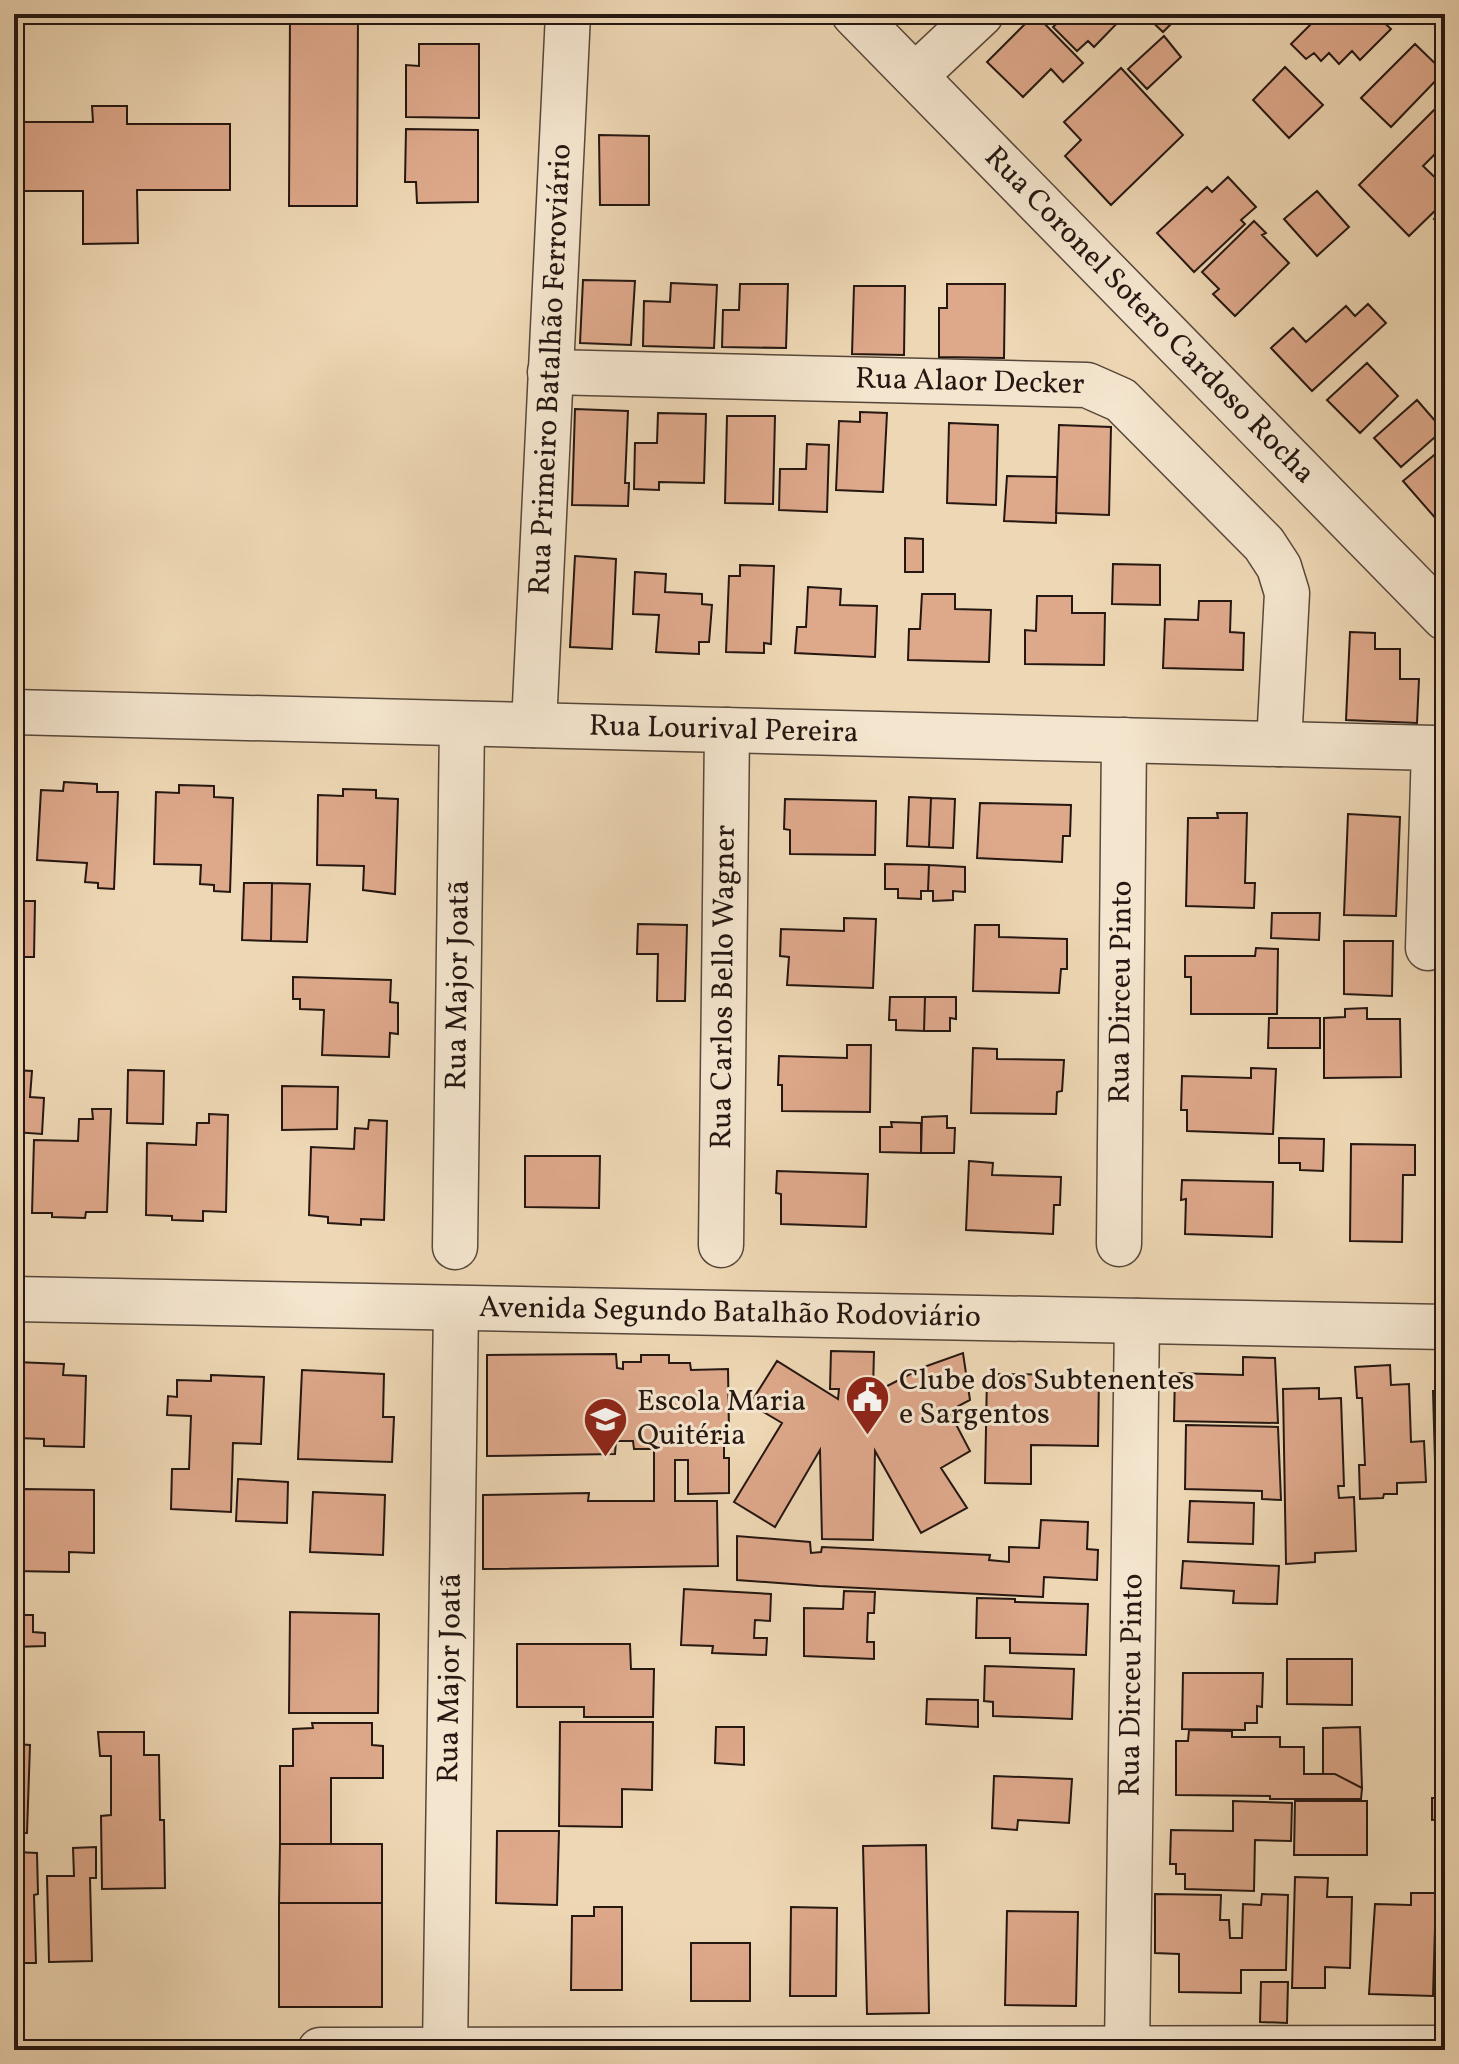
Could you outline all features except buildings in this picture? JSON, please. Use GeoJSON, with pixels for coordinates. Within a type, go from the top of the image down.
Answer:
{"type":"FeatureCollection","features":[{"type":"Feature","properties":{"kind":"street","name":"Rua Primeiro Batalhão Ferroviário"},"geometry":{"type":"LineString","coordinates":[[534,725],[568,14]]}},
{"type":"Feature","properties":{"kind":"street","name":"Rua Coronel Sotero Cardoso Rocha"},"geometry":{"type":"LineString","coordinates":[[854,14],[1445,618]]}},
{"type":"Feature","properties":{"kind":"street"},"geometry":{"type":"LineString","coordinates":[[915,76],[981,14]]}},
{"type":"Feature","properties":{"kind":"street","name":"Rua Alaor Decker"},"geometry":{"type":"LineString","coordinates":[[550,372],[1087,385],[1106,391],[1121,400],[1253,533],[1279,567],[1287,593],[1279,744]]}},
{"type":"Feature","properties":{"kind":"street","name":"Rua Lourival Pereira"},"geometry":{"type":"LineString","coordinates":[[14,712],[1434,748],[1428,948]]}},
{"type":"Feature","properties":{"kind":"street","name":"Rua Major Joatã"},"geometry":{"type":"LineString","coordinates":[[455,1247],[462,724]]}},
{"type":"Feature","properties":{"kind":"street","name":"Rua Carlos Bello Wagner"},"geometry":{"type":"LineString","coordinates":[[721,1245],[727,730]]}},
{"type":"Feature","properties":{"kind":"street","name":"Rua Dirceu Pinto"},"geometry":{"type":"LineString","coordinates":[[1119,1244],[1124,740]]}},
{"type":"Feature","properties":{"kind":"street","name":"Avenida Segundo Batalhão Rodoviário"},"geometry":{"type":"LineString","coordinates":[[14,1299],[1445,1327]]}},
{"type":"Feature","properties":{"kind":"street","name":"Rua Major Joatã"},"geometry":{"type":"LineString","coordinates":[[445,2050],[456,1308]]}},
{"type":"Feature","properties":{"kind":"street","name":"Rua Dirceu Pinto"},"geometry":{"type":"LineString","coordinates":[[1127,2049],[1137,1321]]}},
{"type":"Feature","properties":{"kind":"street"},"geometry":{"type":"LineString","coordinates":[[320,2050],[1445,2048]]}},
{"type":"Feature","properties":{"kind":"place","name":"Clube dos Subtenentes e Sargentos"},"geometry":{"type":"Point","coordinates":[868,1437]}},
{"type":"Feature","properties":{"kind":"place","name":"Escola Maria Quitéria"},"geometry":{"type":"Point","coordinates":[606,1458]}}]}
